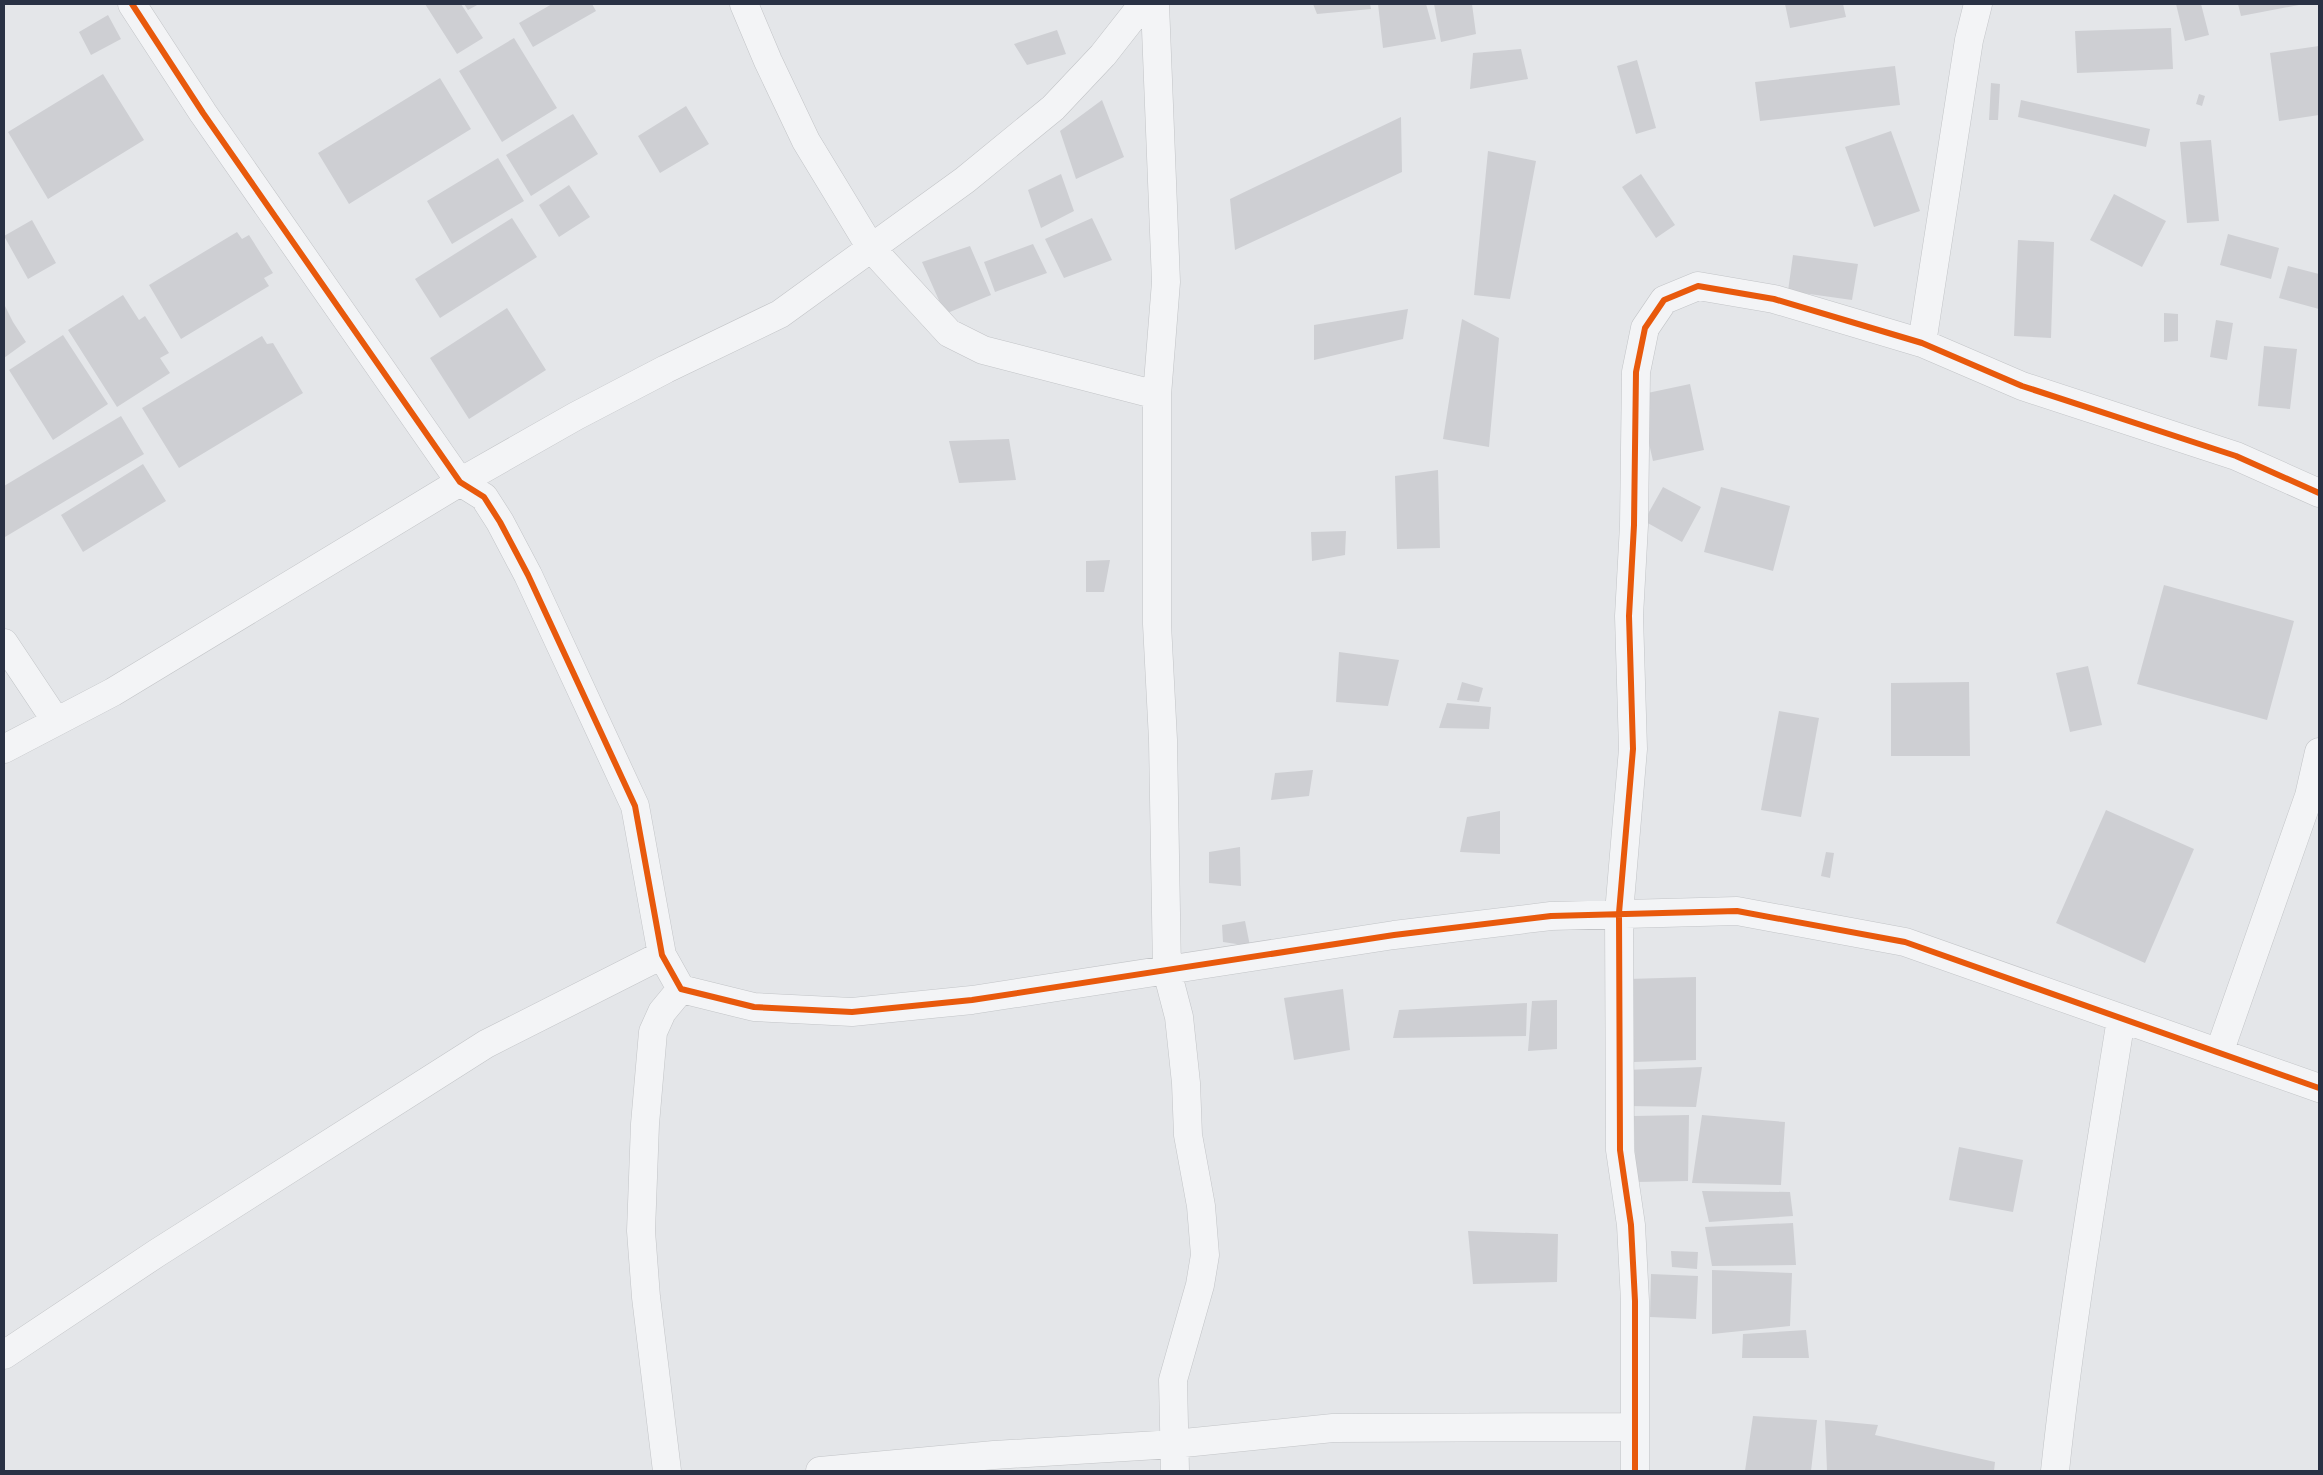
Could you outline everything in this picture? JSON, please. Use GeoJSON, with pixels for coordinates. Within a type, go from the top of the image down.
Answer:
{"type":"FeatureCollection","features":[{"type":"Feature","properties":{"kind":"street"},"geometry":{"type":"LineString","coordinates":[[132,4],[203,113],[460,482],[484,497],[500,522],[528,575],[634,806],[662,955],[681,989],[754,1007],[852,1012],[972,1000],[1423,931],[1551,916],[1737,911],[1905,942],[2319,1088]]}},
{"type":"Feature","properties":{"kind":"street"},"geometry":{"type":"LineString","coordinates":[[744,4],[806,141],[871,248],[950,333],[982,350],[1157,395]]}},
{"type":"Feature","properties":{"kind":"street"},"geometry":{"type":"LineString","coordinates":[[4,749],[113,692],[460,482],[658,373],[780,314],[964,180],[1053,108],[1102,55],[1143,4]]}},
{"type":"Feature","properties":{"kind":"street"},"geometry":{"type":"LineString","coordinates":[[1155,4],[1166,282],[1157,395],[1157,624],[1163,740],[1167,971],[1179,1017],[1186,1083],[1188,1135],[1200,1206],[1205,1255],[1200,1285],[1173,1380],[1175,1471]]}},
{"type":"Feature","properties":{"kind":"street"},"geometry":{"type":"LineString","coordinates":[[1922,343],[1968,50],[1978,4]]}},
{"type":"Feature","properties":{"kind":"street"},"geometry":{"type":"LineString","coordinates":[[1635,1471],[1635,1301],[1631,1225],[1620,1150],[1619,913],[1632,749],[1629,616],[1634,525],[1636,372],[1645,328],[1664,300],[1698,286],[1774,298],[1922,343],[2022,386],[2236,456],[2319,493]]}},
{"type":"Feature","properties":{"kind":"street"},"geometry":{"type":"LineString","coordinates":[[4,643],[56,721]]}},
{"type":"Feature","properties":{"kind":"street"},"geometry":{"type":"LineString","coordinates":[[2219,1053],[2309,796],[2319,752]]}},
{"type":"Feature","properties":{"kind":"street"},"geometry":{"type":"LineString","coordinates":[[4,1354],[149,1258],[486,1044],[662,955]]}},
{"type":"Feature","properties":{"kind":"street"},"geometry":{"type":"LineString","coordinates":[[667,1471],[646,1298],[641,1231],[645,1124],[652,1032],[662,1012],[681,989]]}},
{"type":"Feature","properties":{"kind":"street"},"geometry":{"type":"LineString","coordinates":[[2055,1471],[2064,1391],[2085,1243],[2121,1019]]}},
{"type":"Feature","properties":{"kind":"street"},"geometry":{"type":"LineString","coordinates":[[820,1471],[994,1455],[1174,1444],[1333,1428],[1634,1427]]}},
{"type":"Feature","properties":{"kind":"building"},"geometry":{"type":"Polygon","coordinates":[[[425,4],[461,4],[483,38],[457,54],[425,4]]]}},
{"type":"Feature","properties":{"kind":"building"},"geometry":{"type":"Polygon","coordinates":[[[464,4],[479,4],[468,10],[464,4]]]}},
{"type":"Feature","properties":{"kind":"building"},"geometry":{"type":"Polygon","coordinates":[[[552,4],[592,4],[596,11],[533,47],[519,23],[552,4]]]}},
{"type":"Feature","properties":{"kind":"building"},"geometry":{"type":"Polygon","coordinates":[[[1313,4],[1370,4],[1371,9],[1317,14],[1313,4]]]}},
{"type":"Feature","properties":{"kind":"building"},"geometry":{"type":"Polygon","coordinates":[[[1378,4],[1426,4],[1436,39],[1383,48],[1378,4]]]}},
{"type":"Feature","properties":{"kind":"building"},"geometry":{"type":"Polygon","coordinates":[[[1434,4],[1472,4],[1476,34],[1441,42],[1434,4]]]}},
{"type":"Feature","properties":{"kind":"building"},"geometry":{"type":"Polygon","coordinates":[[[1785,4],[1843,4],[1846,17],[1790,28],[1785,4]]]}},
{"type":"Feature","properties":{"kind":"building"},"geometry":{"type":"Polygon","coordinates":[[[2176,4],[2201,4],[2209,35],[2185,41],[2176,4]]]}},
{"type":"Feature","properties":{"kind":"building"},"geometry":{"type":"Polygon","coordinates":[[[2238,4],[2299,4],[2299,5],[2241,16],[2238,4]]]}},
{"type":"Feature","properties":{"kind":"building"},"geometry":{"type":"Polygon","coordinates":[[[108,15],[121,39],[91,55],[79,32],[108,15]]]}},
{"type":"Feature","properties":{"kind":"building"},"geometry":{"type":"Polygon","coordinates":[[[2171,28],[2173,69],[2077,73],[2075,31],[2171,28]]]}},
{"type":"Feature","properties":{"kind":"building"},"geometry":{"type":"Polygon","coordinates":[[[1057,30],[1066,54],[1027,65],[1014,44],[1057,30]]]}},
{"type":"Feature","properties":{"kind":"building"},"geometry":{"type":"Polygon","coordinates":[[[514,38],[557,108],[502,142],[459,71],[514,38]]]}},
{"type":"Feature","properties":{"kind":"building"},"geometry":{"type":"Polygon","coordinates":[[[2319,46],[2319,115],[2279,121],[2270,53],[2319,46]]]}},
{"type":"Feature","properties":{"kind":"building"},"geometry":{"type":"Polygon","coordinates":[[[1521,49],[1528,79],[1470,89],[1473,53],[1521,49]]]}},
{"type":"Feature","properties":{"kind":"building"},"geometry":{"type":"Polygon","coordinates":[[[1637,60],[1656,128],[1636,134],[1617,66],[1637,60]]]}},
{"type":"Feature","properties":{"kind":"building"},"geometry":{"type":"Polygon","coordinates":[[[1895,66],[1900,105],[1760,121],[1755,82],[1895,66]]]}},
{"type":"Feature","properties":{"kind":"building"},"geometry":{"type":"Polygon","coordinates":[[[103,74],[144,140],[48,199],[8,132],[103,74]]]}},
{"type":"Feature","properties":{"kind":"building"},"geometry":{"type":"Polygon","coordinates":[[[440,78],[471,129],[349,204],[318,153],[440,78]]]}},
{"type":"Feature","properties":{"kind":"building"},"geometry":{"type":"Polygon","coordinates":[[[1991,83],[2000,84],[1998,120],[1989,120],[1991,83]]]}},
{"type":"Feature","properties":{"kind":"building"},"geometry":{"type":"Polygon","coordinates":[[[2199,94],[2205,96],[2202,106],[2196,104],[2199,94]]]}},
{"type":"Feature","properties":{"kind":"building"},"geometry":{"type":"Polygon","coordinates":[[[1102,100],[1124,157],[1076,179],[1060,131],[1102,100]]]}},
{"type":"Feature","properties":{"kind":"building"},"geometry":{"type":"Polygon","coordinates":[[[2021,100],[2150,129],[2146,147],[2018,117],[2021,100]]]}},
{"type":"Feature","properties":{"kind":"building"},"geometry":{"type":"Polygon","coordinates":[[[686,106],[709,144],[660,173],[638,136],[686,106]]]}},
{"type":"Feature","properties":{"kind":"building"},"geometry":{"type":"Polygon","coordinates":[[[573,114],[598,154],[531,196],[506,155],[573,114]]]}},
{"type":"Feature","properties":{"kind":"building"},"geometry":{"type":"Polygon","coordinates":[[[1401,117],[1402,172],[1235,250],[1230,199],[1401,117]]]}},
{"type":"Feature","properties":{"kind":"building"},"geometry":{"type":"Polygon","coordinates":[[[1891,131],[1920,211],[1874,227],[1845,147],[1891,131]]]}},
{"type":"Feature","properties":{"kind":"building"},"geometry":{"type":"Polygon","coordinates":[[[2211,140],[2219,221],[2187,223],[2180,142],[2211,140]]]}},
{"type":"Feature","properties":{"kind":"building"},"geometry":{"type":"Polygon","coordinates":[[[1488,151],[1536,161],[1510,299],[1474,295],[1488,151]]]}},
{"type":"Feature","properties":{"kind":"building"},"geometry":{"type":"Polygon","coordinates":[[[498,158],[524,201],[452,244],[427,201],[498,158]]]}},
{"type":"Feature","properties":{"kind":"building"},"geometry":{"type":"Polygon","coordinates":[[[1061,174],[1074,211],[1041,228],[1028,190],[1061,174]]]}},
{"type":"Feature","properties":{"kind":"building"},"geometry":{"type":"Polygon","coordinates":[[[1641,174],[1675,225],[1656,238],[1622,187],[1641,174]]]}},
{"type":"Feature","properties":{"kind":"building"},"geometry":{"type":"Polygon","coordinates":[[[569,185],[590,217],[559,237],[539,205],[569,185]]]}},
{"type":"Feature","properties":{"kind":"building"},"geometry":{"type":"Polygon","coordinates":[[[2114,194],[2166,221],[2142,267],[2090,240],[2114,194]]]}},
{"type":"Feature","properties":{"kind":"building"},"geometry":{"type":"Polygon","coordinates":[[[512,218],[537,257],[440,318],[415,279],[512,218]]]}},
{"type":"Feature","properties":{"kind":"building"},"geometry":{"type":"Polygon","coordinates":[[[1092,218],[1112,260],[1064,278],[1045,239],[1092,218]]]}},
{"type":"Feature","properties":{"kind":"building"},"geometry":{"type":"Polygon","coordinates":[[[32,220],[56,263],[28,279],[4,236],[32,220]]]}},
{"type":"Feature","properties":{"kind":"building"},"geometry":{"type":"Polygon","coordinates":[[[237,232],[242,239],[249,235],[273,273],[264,278],[269,286],[181,339],[149,285],[237,232]]]}},
{"type":"Feature","properties":{"kind":"building"},"geometry":{"type":"Polygon","coordinates":[[[2228,234],[2279,248],[2271,279],[2220,265],[2228,234]]]}},
{"type":"Feature","properties":{"kind":"building"},"geometry":{"type":"Polygon","coordinates":[[[2018,240],[2054,242],[2051,338],[2014,336],[2018,240]]]}},
{"type":"Feature","properties":{"kind":"building"},"geometry":{"type":"Polygon","coordinates":[[[1033,244],[1047,273],[995,292],[984,262],[1033,244]]]}},
{"type":"Feature","properties":{"kind":"building"},"geometry":{"type":"Polygon","coordinates":[[[970,246],[991,295],[945,314],[922,262],[970,246]]]}},
{"type":"Feature","properties":{"kind":"building"},"geometry":{"type":"Polygon","coordinates":[[[1793,255],[1858,264],[1852,300],[1788,291],[1793,255]]]}},
{"type":"Feature","properties":{"kind":"building"},"geometry":{"type":"Polygon","coordinates":[[[2288,266],[2319,274],[2319,309],[2279,298],[2288,266]]]}},
{"type":"Feature","properties":{"kind":"building"},"geometry":{"type":"Polygon","coordinates":[[[123,295],[139,320],[145,316],[169,353],[160,358],[170,373],[117,407],[68,330],[123,295]]]}},
{"type":"Feature","properties":{"kind":"building"},"geometry":{"type":"Polygon","coordinates":[[[4,304],[26,342],[4,358],[4,304]]]}},
{"type":"Feature","properties":{"kind":"building"},"geometry":{"type":"Polygon","coordinates":[[[507,308],[546,370],[469,419],[430,358],[507,308]]]}},
{"type":"Feature","properties":{"kind":"building"},"geometry":{"type":"Polygon","coordinates":[[[1408,309],[1403,339],[1314,360],[1314,325],[1408,309]]]}},
{"type":"Feature","properties":{"kind":"building"},"geometry":{"type":"Polygon","coordinates":[[[2164,313],[2178,314],[2178,341],[2164,342],[2164,313]]]}},
{"type":"Feature","properties":{"kind":"building"},"geometry":{"type":"Polygon","coordinates":[[[1462,319],[1499,338],[1489,447],[1443,439],[1462,319]]]}},
{"type":"Feature","properties":{"kind":"building"},"geometry":{"type":"Polygon","coordinates":[[[2216,320],[2233,323],[2227,360],[2210,357],[2216,320]]]}},
{"type":"Feature","properties":{"kind":"building"},"geometry":{"type":"Polygon","coordinates":[[[63,335],[108,404],[53,440],[9,370],[63,335]]]}},
{"type":"Feature","properties":{"kind":"building"},"geometry":{"type":"Polygon","coordinates":[[[262,336],[267,344],[273,343],[303,393],[179,468],[142,408],[262,336]]]}},
{"type":"Feature","properties":{"kind":"building"},"geometry":{"type":"Polygon","coordinates":[[[2264,346],[2297,349],[2290,409],[2258,406],[2264,346]]]}},
{"type":"Feature","properties":{"kind":"building"},"geometry":{"type":"Polygon","coordinates":[[[1690,384],[1704,450],[1653,461],[1638,395],[1690,384]]]}},
{"type":"Feature","properties":{"kind":"building"},"geometry":{"type":"Polygon","coordinates":[[[121,416],[144,454],[5,537],[4,486],[121,416]]]}},
{"type":"Feature","properties":{"kind":"building"},"geometry":{"type":"Polygon","coordinates":[[[1009,439],[1016,480],[959,483],[949,441],[1009,439]]]}},
{"type":"Feature","properties":{"kind":"building"},"geometry":{"type":"Polygon","coordinates":[[[143,464],[166,501],[83,552],[61,515],[143,464]]]}},
{"type":"Feature","properties":{"kind":"building"},"geometry":{"type":"Polygon","coordinates":[[[1438,470],[1440,548],[1397,549],[1395,476],[1438,470]]]}},
{"type":"Feature","properties":{"kind":"building"},"geometry":{"type":"Polygon","coordinates":[[[1663,487],[1701,507],[1682,542],[1644,521],[1663,487]]]}},
{"type":"Feature","properties":{"kind":"building"},"geometry":{"type":"Polygon","coordinates":[[[1721,487],[1790,506],[1773,571],[1704,552],[1721,487]]]}},
{"type":"Feature","properties":{"kind":"building"},"geometry":{"type":"Polygon","coordinates":[[[1346,531],[1345,555],[1312,561],[1311,532],[1346,531]]]}},
{"type":"Feature","properties":{"kind":"building"},"geometry":{"type":"Polygon","coordinates":[[[1110,560],[1104,592],[1086,592],[1086,561],[1110,560]]]}},
{"type":"Feature","properties":{"kind":"building"},"geometry":{"type":"Polygon","coordinates":[[[2164,585],[2294,621],[2267,720],[2137,684],[2164,585]]]}},
{"type":"Feature","properties":{"kind":"building"},"geometry":{"type":"Polygon","coordinates":[[[1339,652],[1399,660],[1388,706],[1336,702],[1339,652]]]}},
{"type":"Feature","properties":{"kind":"building"},"geometry":{"type":"Polygon","coordinates":[[[2088,666],[2102,725],[2070,732],[2056,673],[2088,666]]]}},
{"type":"Feature","properties":{"kind":"building"},"geometry":{"type":"Polygon","coordinates":[[[1462,682],[1483,688],[1479,702],[1457,700],[1462,682]]]}},
{"type":"Feature","properties":{"kind":"building"},"geometry":{"type":"Polygon","coordinates":[[[1969,682],[1970,756],[1891,756],[1891,683],[1969,682]]]}},
{"type":"Feature","properties":{"kind":"building"},"geometry":{"type":"Polygon","coordinates":[[[1447,703],[1491,707],[1489,729],[1439,728],[1447,703]]]}},
{"type":"Feature","properties":{"kind":"building"},"geometry":{"type":"Polygon","coordinates":[[[1779,711],[1819,718],[1801,817],[1761,810],[1779,711]]]}},
{"type":"Feature","properties":{"kind":"building"},"geometry":{"type":"Polygon","coordinates":[[[1313,770],[1309,796],[1271,800],[1275,773],[1313,770]]]}},
{"type":"Feature","properties":{"kind":"building"},"geometry":{"type":"Polygon","coordinates":[[[2106,810],[2194,849],[2145,963],[2056,923],[2106,810]]]}},
{"type":"Feature","properties":{"kind":"building"},"geometry":{"type":"Polygon","coordinates":[[[1500,811],[1500,854],[1460,852],[1467,817],[1500,811]]]}},
{"type":"Feature","properties":{"kind":"building"},"geometry":{"type":"Polygon","coordinates":[[[1240,847],[1241,886],[1209,883],[1209,852],[1240,847]]]}},
{"type":"Feature","properties":{"kind":"building"},"geometry":{"type":"Polygon","coordinates":[[[1826,852],[1834,853],[1830,878],[1821,876],[1826,852]]]}},
{"type":"Feature","properties":{"kind":"building"},"geometry":{"type":"Polygon","coordinates":[[[1245,921],[1250,946],[1223,942],[1222,925],[1245,921]]]}},
{"type":"Feature","properties":{"kind":"building"},"geometry":{"type":"Polygon","coordinates":[[[1696,977],[1696,1060],[1633,1062],[1628,979],[1696,977]]]}},
{"type":"Feature","properties":{"kind":"building"},"geometry":{"type":"Polygon","coordinates":[[[1343,989],[1350,1050],[1294,1060],[1284,998],[1343,989]]]}},
{"type":"Feature","properties":{"kind":"building"},"geometry":{"type":"Polygon","coordinates":[[[1557,1000],[1557,1049],[1528,1051],[1532,1001],[1557,1000]]]}},
{"type":"Feature","properties":{"kind":"building"},"geometry":{"type":"Polygon","coordinates":[[[1527,1003],[1526,1036],[1393,1038],[1399,1010],[1527,1003]]]}},
{"type":"Feature","properties":{"kind":"building"},"geometry":{"type":"Polygon","coordinates":[[[1702,1067],[1696,1107],[1627,1106],[1626,1070],[1702,1067]]]}},
{"type":"Feature","properties":{"kind":"building"},"geometry":{"type":"Polygon","coordinates":[[[1689,1115],[1688,1181],[1636,1182],[1634,1116],[1689,1115]]]}},
{"type":"Feature","properties":{"kind":"building"},"geometry":{"type":"Polygon","coordinates":[[[1702,1115],[1785,1122],[1781,1185],[1692,1183],[1702,1115]]]}},
{"type":"Feature","properties":{"kind":"building"},"geometry":{"type":"Polygon","coordinates":[[[1959,1147],[2023,1160],[2013,1212],[1949,1200],[1959,1147]]]}},
{"type":"Feature","properties":{"kind":"building"},"geometry":{"type":"Polygon","coordinates":[[[1702,1191],[1790,1192],[1793,1216],[1709,1222],[1702,1191]]]}},
{"type":"Feature","properties":{"kind":"building"},"geometry":{"type":"Polygon","coordinates":[[[1793,1223],[1796,1265],[1712,1266],[1705,1227],[1793,1223]]]}},
{"type":"Feature","properties":{"kind":"building"},"geometry":{"type":"Polygon","coordinates":[[[1468,1231],[1558,1234],[1557,1282],[1473,1284],[1468,1231]]]}},
{"type":"Feature","properties":{"kind":"building"},"geometry":{"type":"Polygon","coordinates":[[[1671,1251],[1698,1252],[1697,1269],[1672,1267],[1671,1251]]]}},
{"type":"Feature","properties":{"kind":"building"},"geometry":{"type":"Polygon","coordinates":[[[1712,1270],[1792,1273],[1790,1326],[1712,1334],[1712,1270]]]}},
{"type":"Feature","properties":{"kind":"building"},"geometry":{"type":"Polygon","coordinates":[[[1651,1274],[1698,1276],[1696,1319],[1650,1317],[1651,1274]]]}},
{"type":"Feature","properties":{"kind":"building"},"geometry":{"type":"Polygon","coordinates":[[[1806,1330],[1809,1358],[1742,1358],[1743,1334],[1806,1330]]]}},
{"type":"Feature","properties":{"kind":"building"},"geometry":{"type":"Polygon","coordinates":[[[1753,1416],[1817,1420],[1811,1471],[1745,1471],[1753,1416]]]}},
{"type":"Feature","properties":{"kind":"building"},"geometry":{"type":"Polygon","coordinates":[[[1825,1420],[1878,1425],[1875,1435],[1995,1462],[1994,1471],[1827,1471],[1825,1420]]]}},
{"type":"Feature","properties":{"kind":"cycle path"},"geometry":{"type":"LineString","coordinates":[[132,4],[203,113],[460,482],[484,497],[500,522],[528,575],[635,806],[662,955],[681,989],[754,1007],[852,1012],[972,1000],[1394,935],[1551,916],[1737,911],[1905,942],[2319,1088]]}},
{"type":"Feature","properties":{"kind":"cycle path"},"geometry":{"type":"LineString","coordinates":[[1635,1471],[1635,1301],[1631,1225],[1620,1150],[1619,913],[1633,749],[1629,616],[1634,525],[1636,372],[1645,328],[1664,300],[1698,286],[1774,299],[1922,343],[2022,386],[2236,456],[2319,493]]}}]}
